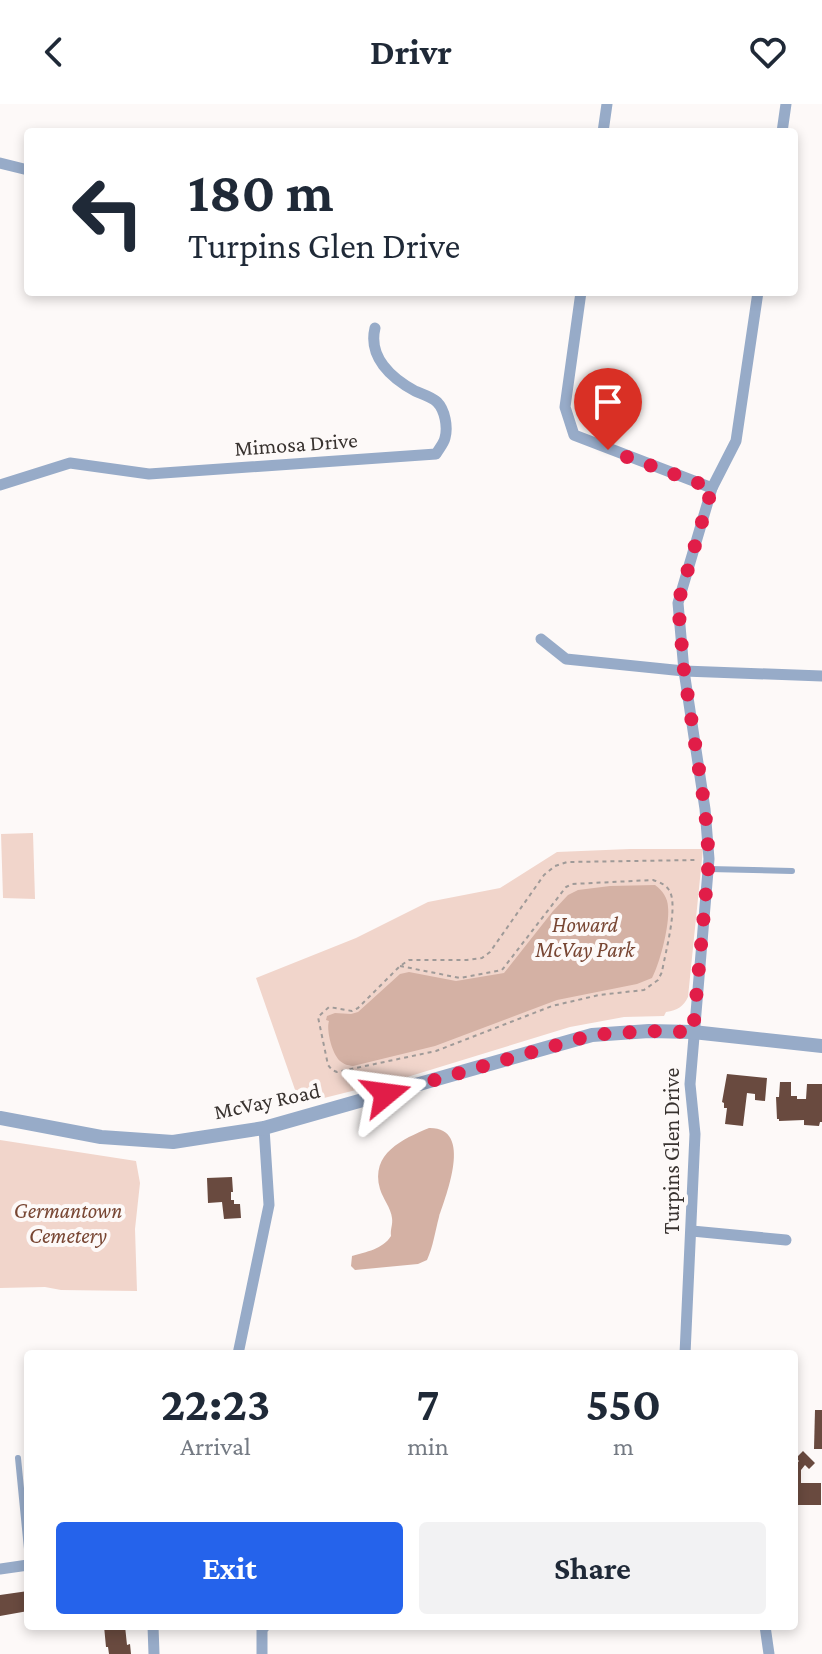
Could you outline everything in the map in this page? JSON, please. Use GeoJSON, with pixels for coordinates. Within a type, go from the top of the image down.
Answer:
{"type":"FeatureCollection","features":[{"type":"Feature","properties":{"kind":"street"},"geometry":{"type":"LineString","coordinates":[[604,128],[607,104]]}},
{"type":"Feature","properties":{"kind":"street"},"geometry":{"type":"LineString","coordinates":[[783,128],[786,104]]}},
{"type":"Feature","properties":{"kind":"street"},"geometry":{"type":"LineString","coordinates":[[0,163],[24,169]]}},
{"type":"Feature","properties":{"kind":"street"},"geometry":{"type":"LineString","coordinates":[[580,296],[565,407],[574,435],[712,488]]}},
{"type":"Feature","properties":{"kind":"street","name":"Turpins Glen Drive"},"geometry":{"type":"LineString","coordinates":[[685,1350],[695,1134],[690,1084],[709,864],[705,809],[684,671],[678,603],[712,488],[736,441],[757,296]]}},
{"type":"Feature","properties":{"kind":"street","name":"Mimosa Drive"},"geometry":{"type":"LineString","coordinates":[[0,485],[70,463],[149,474],[436,454],[445,439],[443,411],[437,402],[405,385],[384,368],[376,354],[375,328]]}},
{"type":"Feature","properties":{"kind":"street"},"geometry":{"type":"LineString","coordinates":[[541,639],[566,659],[684,671],[822,676]]}},
{"type":"Feature","properties":{"kind":"street","name":"McVay Road"},"geometry":{"type":"LineString","coordinates":[[0,1118],[101,1137],[173,1142],[264,1128],[592,1035],[693,1032],[822,1046]]}},
{"type":"Feature","properties":{"kind":"street"},"geometry":{"type":"LineString","coordinates":[[239,1350],[269,1205],[264,1128]]}},
{"type":"Feature","properties":{"kind":"street"},"geometry":{"type":"LineString","coordinates":[[692,1231],[786,1240]]}},
{"type":"Feature","properties":{"kind":"street"},"geometry":{"type":"LineString","coordinates":[[0,1569],[24,1563]]}},
{"type":"Feature","properties":{"kind":"street"},"geometry":{"type":"LineString","coordinates":[[153,1630],[154,1654]]}},
{"type":"Feature","properties":{"kind":"street"},"geometry":{"type":"LineString","coordinates":[[262,1630],[262,1654]]}},
{"type":"Feature","properties":{"kind":"street"},"geometry":{"type":"LineString","coordinates":[[766,1630],[769,1654]]}},
{"type":"Feature","properties":{"kind":"lane"},"geometry":{"type":"LineString","coordinates":[[709,864],[792,871]]}},
{"type":"Feature","properties":{"kind":"lane"},"geometry":{"type":"LineString","coordinates":[[18,1458],[24,1520]]}},
{"type":"Feature","properties":{"kind":"path"},"geometry":{"type":"LineString","coordinates":[[400,966],[455,977],[502,970],[566,887],[572,884],[653,880],[671,892],[673,905],[662,972],[658,980],[644,990],[599,995],[552,1006],[436,1051],[337,1072],[332,1070],[328,1065],[318,1017],[329,1007],[352,1011],[358,1008],[400,966],[409,960],[482,958],[490,952],[544,875],[555,866],[567,862],[709,864]]}},
{"type":"Feature","properties":{"kind":"green space"},"geometry":{"type":"Polygon","coordinates":[[[33,833],[35,899],[3,898],[1,834],[33,833]]]}},
{"type":"Feature","properties":{"kind":"green space","name":"Howard McVay Park"},"geometry":{"type":"Polygon","coordinates":[[[703,849],[688,997],[680,1008],[666,1012],[664,1016],[624,1017],[570,1027],[404,1078],[300,1104],[256,978],[356,938],[428,902],[500,888],[557,852],[703,849]]]}},
{"type":"Feature","properties":{"kind":"green space","name":"Germantown Cemetery"},"geometry":{"type":"Polygon","coordinates":[[[0,1140],[136,1161],[140,1183],[135,1229],[137,1291],[0,1288],[0,1140]]]}},
{"type":"Feature","properties":{"kind":"shaded area"},"geometry":{"type":"Polygon","coordinates":[[[655,885],[666,897],[668,914],[664,943],[652,978],[637,984],[557,1000],[435,1046],[353,1066],[346,1065],[334,1053],[327,1016],[358,1012],[400,974],[409,972],[456,981],[504,973],[568,895],[578,890],[610,886],[655,885]]]}},
{"type":"Feature","properties":{"kind":"shaded area"},"geometry":{"type":"Polygon","coordinates":[[[429,1128],[443,1131],[451,1138],[454,1164],[427,1260],[418,1264],[355,1270],[351,1266],[352,1256],[379,1247],[391,1236],[391,1214],[378,1176],[384,1157],[399,1143],[429,1128]]]}},
{"type":"Feature","properties":{"kind":"building"},"geometry":{"type":"Polygon","coordinates":[[[727,1074],[767,1078],[765,1101],[755,1100],[755,1094],[747,1093],[743,1126],[725,1124],[727,1108],[722,1102],[727,1074]]]}},
{"type":"Feature","properties":{"kind":"building"},"geometry":{"type":"Polygon","coordinates":[[[780,1082],[791,1082],[791,1096],[797,1096],[797,1099],[806,1099],[807,1084],[822,1084],[822,1122],[819,1126],[804,1125],[804,1120],[777,1119],[776,1097],[779,1097],[780,1082]]]}},
{"type":"Feature","properties":{"kind":"building"},"geometry":{"type":"Polygon","coordinates":[[[232,1177],[231,1200],[234,1204],[240,1204],[241,1218],[224,1219],[222,1202],[208,1203],[207,1178],[232,1177]]]}},
{"type":"Feature","properties":{"kind":"building"},"geometry":{"type":"Polygon","coordinates":[[[815,1410],[822,1410],[822,1449],[814,1449],[815,1410]]]}},
{"type":"Feature","properties":{"kind":"building"},"geometry":{"type":"Polygon","coordinates":[[[803,1451],[815,1463],[809,1469],[805,1465],[801,1470],[801,1483],[821,1483],[821,1505],[798,1505],[798,1456],[803,1451]]]}},
{"type":"Feature","properties":{"kind":"building"},"geometry":{"type":"Polygon","coordinates":[[[24,1592],[24,1612],[0,1616],[0,1595],[24,1592]]]}},
{"type":"Feature","properties":{"kind":"building"},"geometry":{"type":"Polygon","coordinates":[[[104,1630],[125,1630],[131,1654],[109,1654],[104,1630]]]}},
{"type":"Feature","properties":{"kind":"route"},"geometry":{"type":"LineString","coordinates":[[386,1094],[592,1035],[693,1032],[709,859],[678,603],[712,488],[608,450]]}}]}
